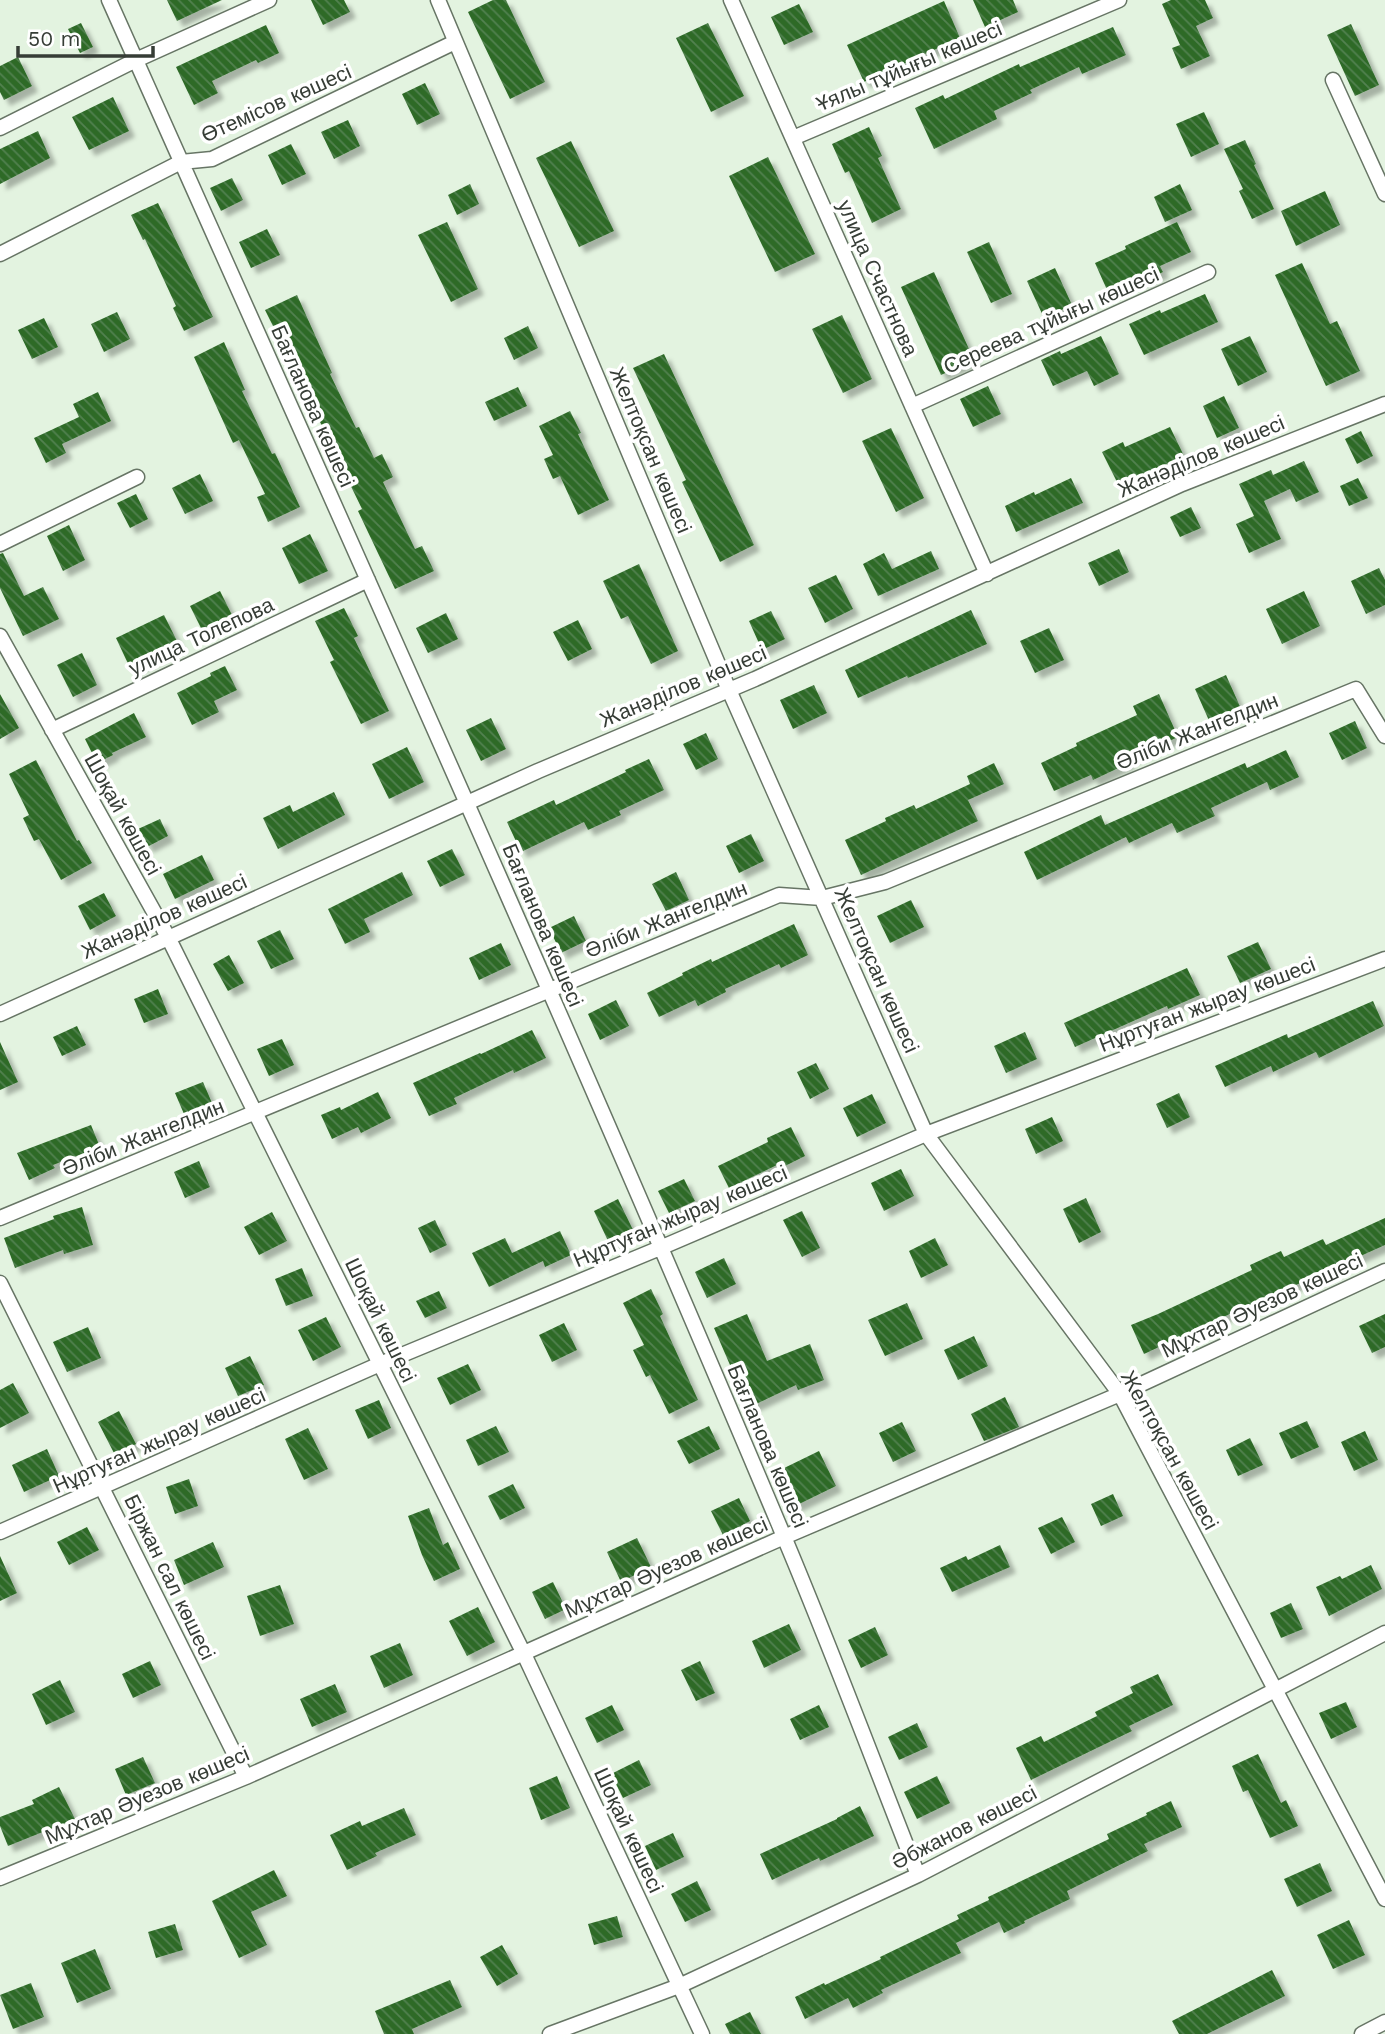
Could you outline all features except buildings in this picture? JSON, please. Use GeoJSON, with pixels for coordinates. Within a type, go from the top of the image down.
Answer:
{"type":"FeatureCollection","features":[{"type":"Feature","properties":{"kind":"street","name":"Бағланова көшесі"},"geometry":{"type":"LineString","coordinates":[[109,0],[467,803],[660,1248],[784,1537],[918,1875]]}},
{"type":"Feature","properties":{"kind":"street"},"geometry":{"type":"LineString","coordinates":[[0,128],[136,60],[269,0]]}},
{"type":"Feature","properties":{"kind":"street","name":"Желтоқсан көшесі"},"geometry":{"type":"LineString","coordinates":[[438,0],[729,690],[926,1134],[1119,1394],[1385,1899]]}},
{"type":"Feature","properties":{"kind":"street","name":"улица Счастнова"},"geometry":{"type":"LineString","coordinates":[[732,0],[987,574]]}},
{"type":"Feature","properties":{"kind":"street","name":"Ұялы тұйығы көшесі"},"geometry":{"type":"LineString","coordinates":[[793,138],[1119,0]]}},
{"type":"Feature","properties":{"kind":"street","name":"Өтемісов көшесі"},"geometry":{"type":"LineString","coordinates":[[0,254],[181,162],[212,159],[455,42]]}},
{"type":"Feature","properties":{"kind":"street"},"geometry":{"type":"LineString","coordinates":[[1333,80],[1385,194]]}},
{"type":"Feature","properties":{"kind":"street","name":"Сереева тұйығы көшесі"},"geometry":{"type":"LineString","coordinates":[[912,406],[1208,272]]}},
{"type":"Feature","properties":{"kind":"street","name":"Жанәділов көшесі"},"geometry":{"type":"LineString","coordinates":[[0,1014],[467,803],[729,690],[1182,484],[1385,404]]}},
{"type":"Feature","properties":{"kind":"street"},"geometry":{"type":"LineString","coordinates":[[0,544],[137,477]]}},
{"type":"Feature","properties":{"kind":"street","name":"улица Толепова"},"geometry":{"type":"LineString","coordinates":[[52,730],[368,580]]}},
{"type":"Feature","properties":{"kind":"street","name":"Шоқай көшесі"},"geometry":{"type":"LineString","coordinates":[[0,636],[167,937],[524,1654],[702,2034]]}},
{"type":"Feature","properties":{"kind":"street","name":"Әліби Жангелдин"},"geometry":{"type":"LineString","coordinates":[[0,1218],[779,895],[822,898],[885,882],[1356,689],[1385,736]]}},
{"type":"Feature","properties":{"kind":"street","name":"Нұртуған жырау көшесі"},"geometry":{"type":"LineString","coordinates":[[0,1532],[380,1364],[926,1134],[1385,959]]}},
{"type":"Feature","properties":{"kind":"street","name":"Мұхтар Әуезов көшесі"},"geometry":{"type":"LineString","coordinates":[[0,1878],[246,1777],[784,1537],[1119,1394],[1385,1271]]}},
{"type":"Feature","properties":{"kind":"street","name":"Біржан сал көшесі"},"geometry":{"type":"LineString","coordinates":[[0,1283],[246,1777]]}},
{"type":"Feature","properties":{"kind":"street","name":"Әбжанов көшесі"},"geometry":{"type":"LineString","coordinates":[[550,2034],[678,1986],[918,1875],[1385,1633]]}},
{"type":"Feature","properties":{"kind":"street"},"geometry":{"type":"LineString","coordinates":[[1362,2034],[1385,2022]]}}]}
